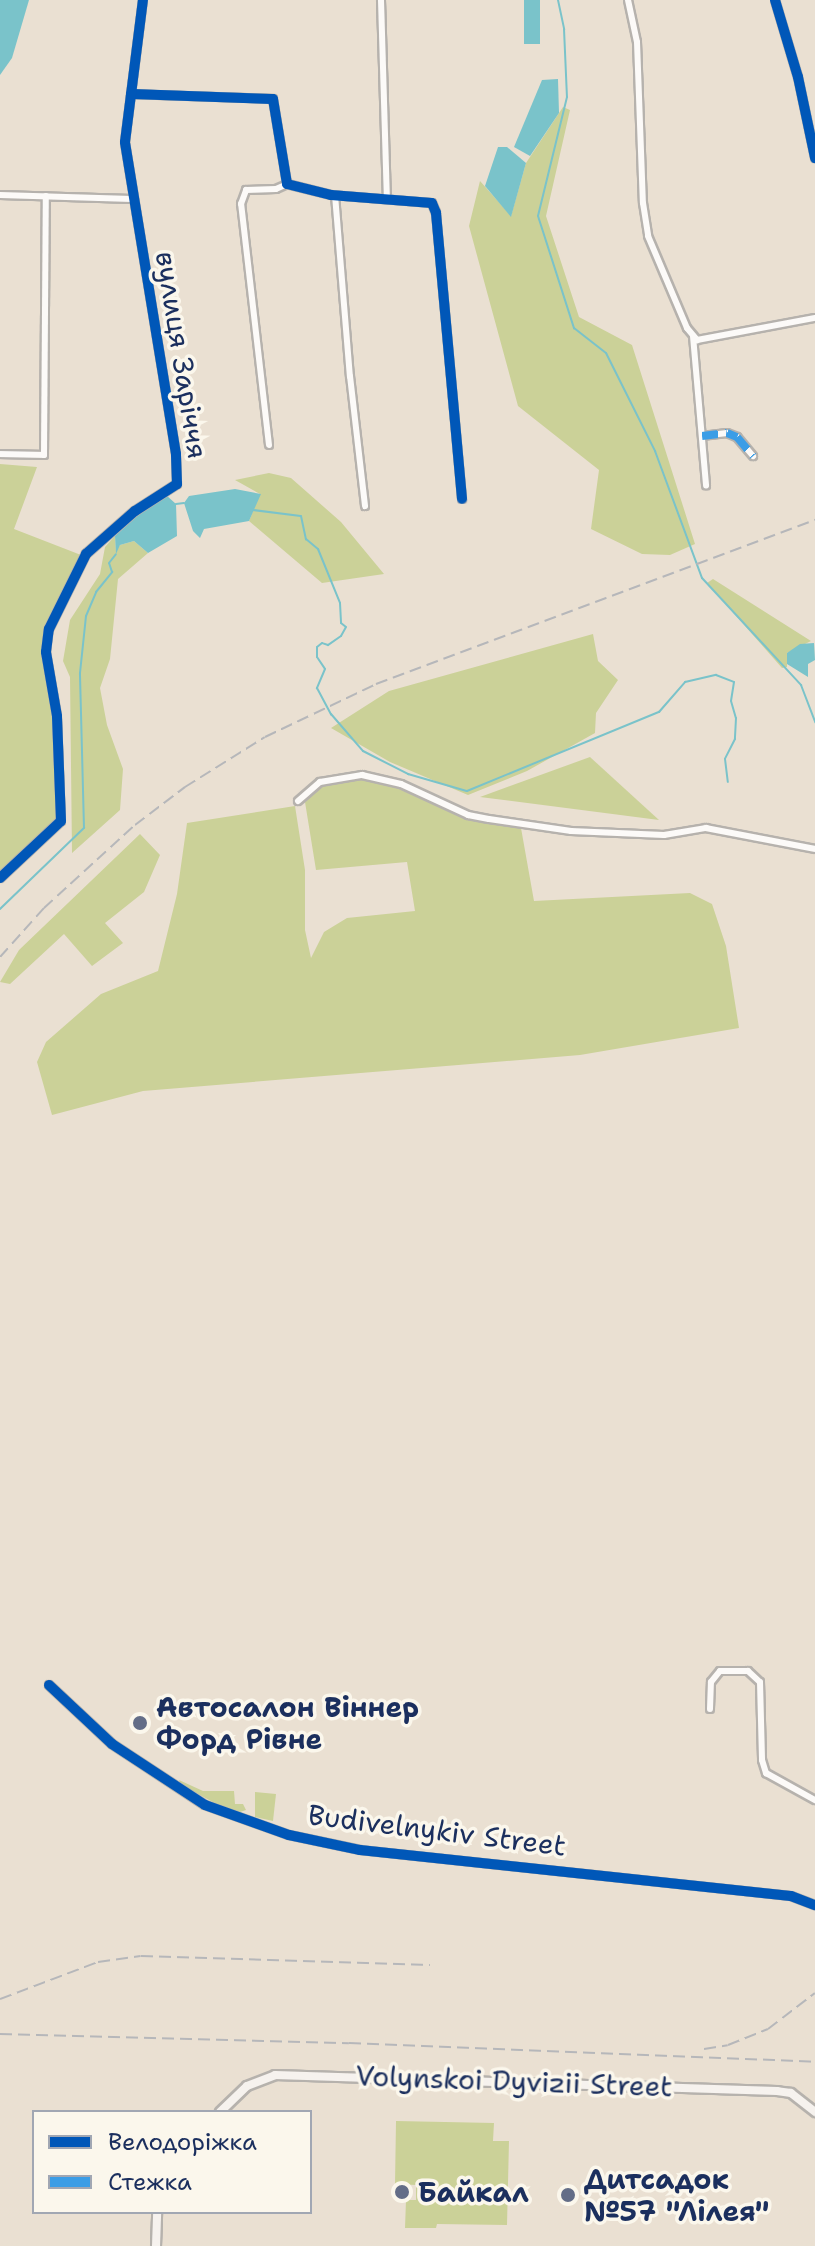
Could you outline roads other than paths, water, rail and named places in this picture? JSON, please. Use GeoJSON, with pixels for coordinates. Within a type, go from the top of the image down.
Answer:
{"type":"FeatureCollection","features":[{"type":"Feature","properties":{"kind":"street","name":"вулиця Заріччя"},"geometry":{"type":"LineString","coordinates":[[0,878],[61,821],[57,716],[46,652],[49,629],[86,554],[135,511],[177,484],[176,454],[125,142],[143,0]]}},
{"type":"Feature","properties":{"kind":"street"},"geometry":{"type":"LineString","coordinates":[[381,0],[387,198]]}},
{"type":"Feature","properties":{"kind":"street"},"geometry":{"type":"LineString","coordinates":[[628,0],[637,42],[643,203],[648,236],[693,336],[706,485]]}},
{"type":"Feature","properties":{"kind":"street"},"geometry":{"type":"LineString","coordinates":[[775,0],[798,77],[815,158]]}},
{"type":"Feature","properties":{"kind":"street"},"geometry":{"type":"LineString","coordinates":[[131,94],[273,99],[287,184]]}},
{"type":"Feature","properties":{"kind":"street"},"geometry":{"type":"LineString","coordinates":[[269,445],[241,204],[246,190],[276,189],[287,184],[335,195],[427,200],[436,213],[462,499]]}},
{"type":"Feature","properties":{"kind":"street"},"geometry":{"type":"LineString","coordinates":[[0,195],[132,199]]}},
{"type":"Feature","properties":{"kind":"street"},"geometry":{"type":"LineString","coordinates":[[335,195],[350,376],[365,506]]}},
{"type":"Feature","properties":{"kind":"street"},"geometry":{"type":"LineString","coordinates":[[0,454],[44,455],[46,196]]}},
{"type":"Feature","properties":{"kind":"street"},"geometry":{"type":"LineString","coordinates":[[693,336],[697,340],[815,318]]}},
{"type":"Feature","properties":{"kind":"street"},"geometry":{"type":"LineString","coordinates":[[702,436],[727,433],[737,437],[753,456]]}},
{"type":"Feature","properties":{"kind":"street"},"geometry":{"type":"LineString","coordinates":[[298,801],[320,782],[362,775],[401,784],[468,815],[489,819],[571,831],[664,835],[706,828],[815,849]]}},
{"type":"Feature","properties":{"kind":"street"},"geometry":{"type":"LineString","coordinates":[[710,1709],[711,1682],[720,1671],[748,1671],[760,1682],[762,1760],[766,1773],[815,1800]]}},
{"type":"Feature","properties":{"kind":"street","name":"Budivelnykiv Street"},"geometry":{"type":"LineString","coordinates":[[49,1685],[112,1744],[205,1805],[289,1835],[360,1850],[791,1896],[815,1905]]}},
{"type":"Feature","properties":{"kind":"street","name":"Volynskoi Dyvizii Street"},"geometry":{"type":"LineString","coordinates":[[222,2110],[247,2086],[275,2075],[777,2091],[791,2093],[815,2112]]}},
{"type":"Feature","properties":{"kind":"street"},"geometry":{"type":"LineString","coordinates":[[156,2246],[157,2214]]}},
{"type":"Feature","properties":{"kind":"water"},"geometry":{"type":"Polygon","coordinates":[[[0,0],[29,0],[12,58],[0,75],[0,0]]]}},
{"type":"Feature","properties":{"kind":"water"},"geometry":{"type":"Polygon","coordinates":[[[524,0],[540,0],[540,44],[524,44],[524,0]]]}},
{"type":"Feature","properties":{"kind":"water"},"geometry":{"type":"Polygon","coordinates":[[[558,79],[559,113],[530,156],[514,147],[542,80],[558,79]]]}},
{"type":"Feature","properties":{"kind":"water"},"geometry":{"type":"Polygon","coordinates":[[[498,147],[507,147],[526,163],[511,217],[485,186],[498,147]]]}},
{"type":"Feature","properties":{"kind":"water"},"geometry":{"type":"Polygon","coordinates":[[[235,489],[261,494],[249,521],[204,529],[200,538],[193,531],[184,503],[189,496],[235,489]]]}},
{"type":"Feature","properties":{"kind":"water"},"geometry":{"type":"Polygon","coordinates":[[[166,495],[176,504],[177,536],[148,553],[134,541],[120,545],[116,554],[115,536],[150,504],[166,495]]]}},
{"type":"Feature","properties":{"kind":"water"},"geometry":{"type":"Polygon","coordinates":[[[814,643],[815,660],[808,664],[808,677],[787,664],[787,653],[800,644],[814,643]]]}},
{"type":"Feature","properties":{"kind":"waterway"},"geometry":{"type":"LineString","coordinates":[[558,0],[564,29],[567,97],[538,216],[574,328],[606,353],[655,451],[702,578],[801,685],[815,722]]}},
{"type":"Feature","properties":{"kind":"waterway"},"geometry":{"type":"LineString","coordinates":[[176,504],[184,503]]}},
{"type":"Feature","properties":{"kind":"waterway"},"geometry":{"type":"LineString","coordinates":[[253,510],[301,516],[306,539],[318,549],[340,603],[341,623],[346,627],[341,636],[328,645],[322,643],[317,647],[317,657],[325,669],[317,688],[331,714],[363,751],[408,774],[467,791],[659,712],[685,682],[716,675],[734,682],[731,701],[736,718],[735,739],[725,759],[728,782]]}},
{"type":"Feature","properties":{"kind":"waterway"},"geometry":{"type":"LineString","coordinates":[[0,909],[84,828],[80,673],[86,616],[96,592],[112,572],[109,563],[116,554]]}},
{"type":"Feature","properties":{"kind":"railway"},"geometry":{"type":"LineString","coordinates":[[0,957],[44,908],[135,825],[185,787],[265,737],[376,684],[815,520]]}},
{"type":"Feature","properties":{"kind":"railway"},"geometry":{"type":"LineString","coordinates":[[0,1999],[98,1962],[141,1956],[430,1965]]}},
{"type":"Feature","properties":{"kind":"railway"},"geometry":{"type":"LineString","coordinates":[[704,2049],[728,2045],[768,2029],[815,1993]]}},
{"type":"Feature","properties":{"kind":"railway"},"geometry":{"type":"LineString","coordinates":[[0,2034],[349,2043],[815,2062]]}},
{"type":"Feature","properties":{"kind":"place","name":"Автосалон Віннер Форд Рівне"},"geometry":{"type":"Point","coordinates":[140,1723]}},
{"type":"Feature","properties":{"kind":"place","name":"Байкал"},"geometry":{"type":"Point","coordinates":[402,2192]}},
{"type":"Feature","properties":{"kind":"place","name":"Дитсадок №57 \"Лілея\""},"geometry":{"type":"Point","coordinates":[568,2195]}}]}
